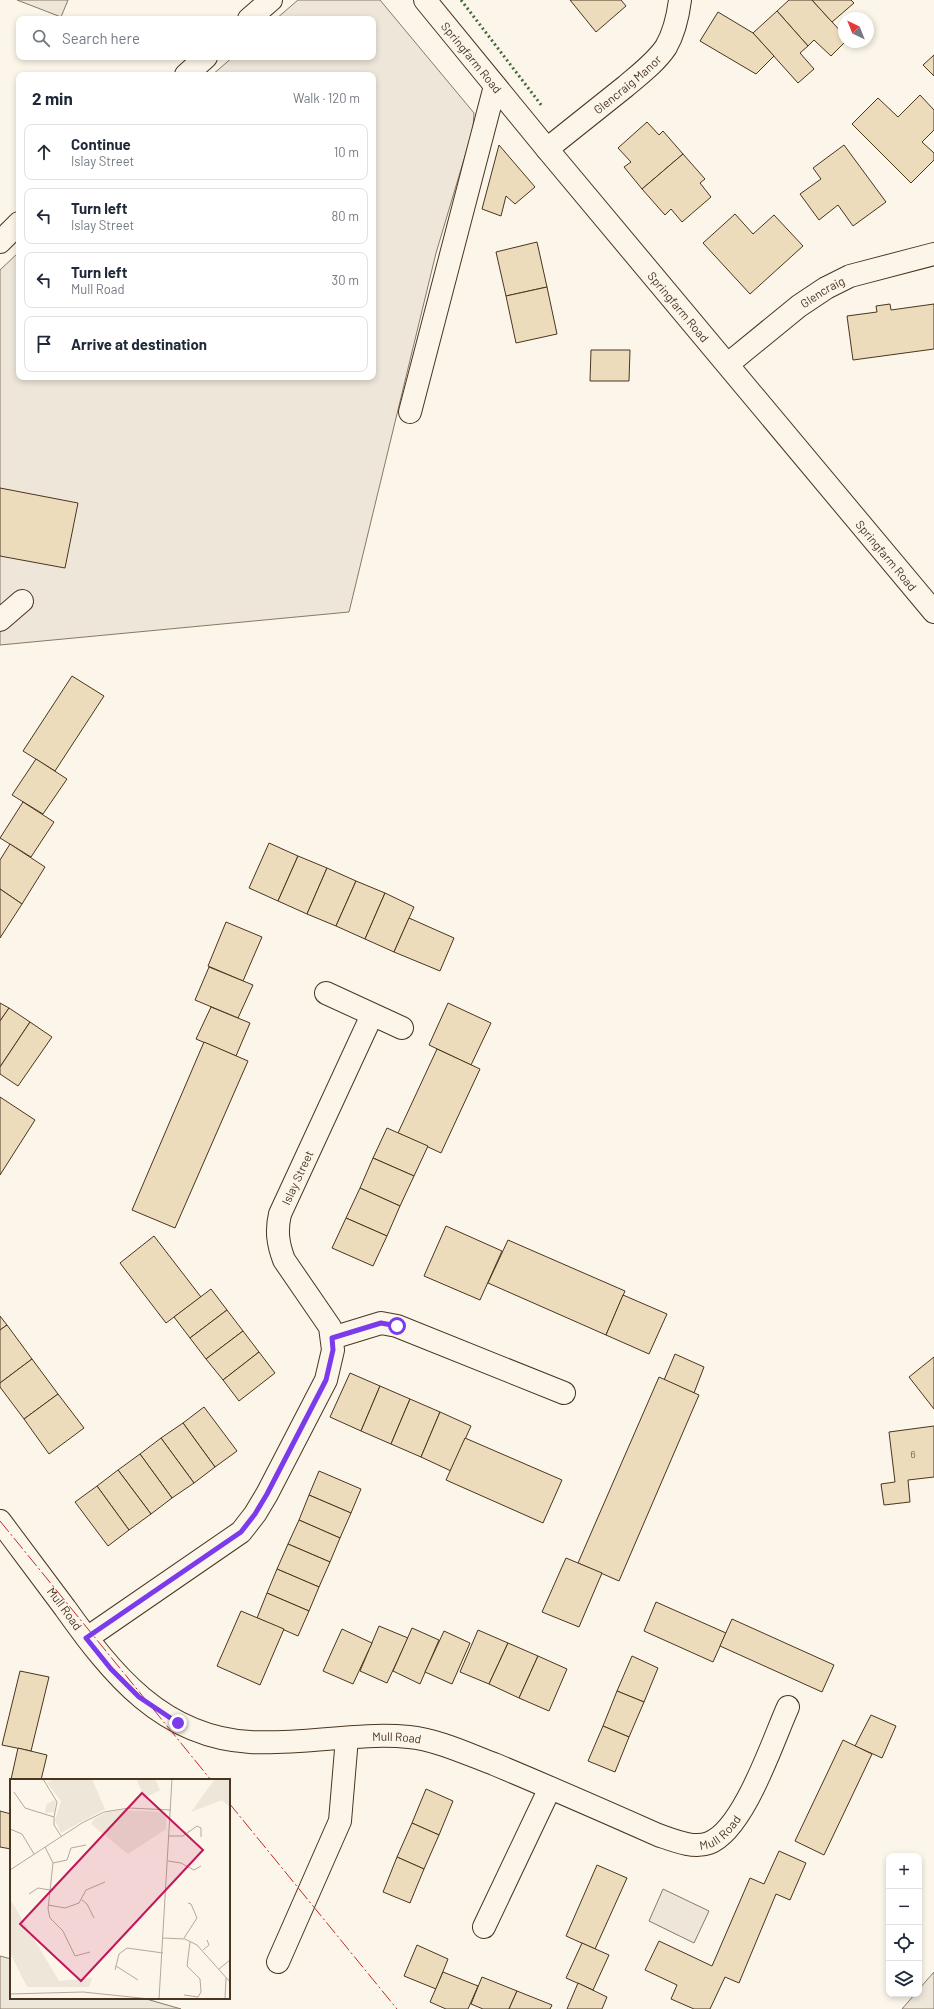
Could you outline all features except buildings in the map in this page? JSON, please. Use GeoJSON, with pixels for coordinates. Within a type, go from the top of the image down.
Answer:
{"type":"FeatureCollection","features":[{"type":"Feature","properties":{"kind":"street"},"geometry":{"type":"LineString","coordinates":[[252,16],[271,0]]}},
{"type":"Feature","properties":{"kind":"street","name":"Springfarm Road"},"geometry":{"type":"LineString","coordinates":[[425,0],[547,149],[934,612]]}},
{"type":"Feature","properties":{"kind":"street","name":"Glencraig Manor"},"geometry":{"type":"LineString","coordinates":[[547,149],[639,75],[658,55],[665,47],[674,28],[680,0]]}},
{"type":"Feature","properties":{"kind":"street"},"geometry":{"type":"LineString","coordinates":[[189,72],[203,60]]}},
{"type":"Feature","properties":{"kind":"street"},"geometry":{"type":"LineString","coordinates":[[410,412],[495,86]]}},
{"type":"Feature","properties":{"kind":"street","name":"Glencraig"},"geometry":{"type":"LineString","coordinates":[[728,364],[799,306],[826,288],[850,276],[934,254]]}},
{"type":"Feature","properties":{"kind":"street"},"geometry":{"type":"LineString","coordinates":[[0,620],[22,601]]}},
{"type":"Feature","properties":{"kind":"street"},"geometry":{"type":"LineString","coordinates":[[326,993],[402,1028]]}},
{"type":"Feature","properties":{"kind":"street","name":"Islay Street"},"geometry":{"type":"LineString","coordinates":[[86,1638],[241,1532],[255,1514],[267,1494],[326,1380],[333,1350],[330,1327],[292,1274],[284,1260],[280,1249],[277,1227],[280,1214],[372,1015]]}},
{"type":"Feature","properties":{"kind":"street"},"geometry":{"type":"LineString","coordinates":[[332,1338],[381,1323],[397,1326],[564,1393]]}},
{"type":"Feature","properties":{"kind":"street","name":"Mull Road"},"geometry":{"type":"LineString","coordinates":[[0,1521],[86,1638],[111,1669],[139,1697],[167,1716],[197,1731],[217,1737],[249,1742],[410,1737],[456,1749],[550,1788],[658,1836],[699,1845],[709,1843],[716,1839],[734,1821],[744,1806],[759,1776],[788,1707]]}},
{"type":"Feature","properties":{"kind":"street"},"geometry":{"type":"LineString","coordinates":[[278,1962],[340,1821],[347,1738]]}},
{"type":"Feature","properties":{"kind":"street"},"geometry":{"type":"LineString","coordinates":[[484,1927],[550,1788]]}},
{"type":"Feature","properties":{"kind":"shaded area"},"geometry":{"type":"Polygon","coordinates":[[[17,0],[68,0],[61,16],[17,0]]]}},
{"type":"Feature","properties":{"kind":"shaded area"},"geometry":{"type":"Polygon","coordinates":[[[298,0],[380,0],[474,113],[473,129],[436,253],[349,612],[0,645],[0,270],[16,255],[16,380],[376,380],[376,72],[216,72],[230,60],[376,60],[376,16],[279,16],[298,0]]]}},
{"type":"Feature","properties":{"kind":"shaded area"},"geometry":{"type":"Polygon","coordinates":[[[663,1889],[709,1911],[694,1943],[649,1921],[663,1889]]]}},
{"type":"Feature","properties":{"kind":"shaded area"},"geometry":{"type":"Polygon","coordinates":[[[0,1956],[10,1959],[10,1999],[146,1999],[181,2009],[0,2009],[0,1956]]]}},
{"type":"Feature","properties":{"kind":"shaded area"},"geometry":{"type":"Polygon","coordinates":[[[934,1972],[934,2009],[902,2009],[912,1997],[922,1997],[922,1986],[934,1972]]]}},
{"type":"Feature","properties":{"kind":"hedge"},"geometry":{"type":"LineString","coordinates":[[461,0],[542,106]]}},
{"type":"Feature","properties":{"kind":"power"},"geometry":{"type":"LineString","coordinates":[[0,1521],[210,1779]]}},
{"type":"Feature","properties":{"kind":"power"},"geometry":{"type":"LineString","coordinates":[[230,1804],[397,2009]]}},
{"type":"Feature","properties":{"kind":"route"},"geometry":{"type":"LineString","coordinates":[[178,1723],[139,1697],[111,1669],[86,1638],[130,1610],[241,1532],[255,1514],[267,1494],[326,1380],[333,1350],[332,1338],[381,1323],[397,1326]]}}]}
